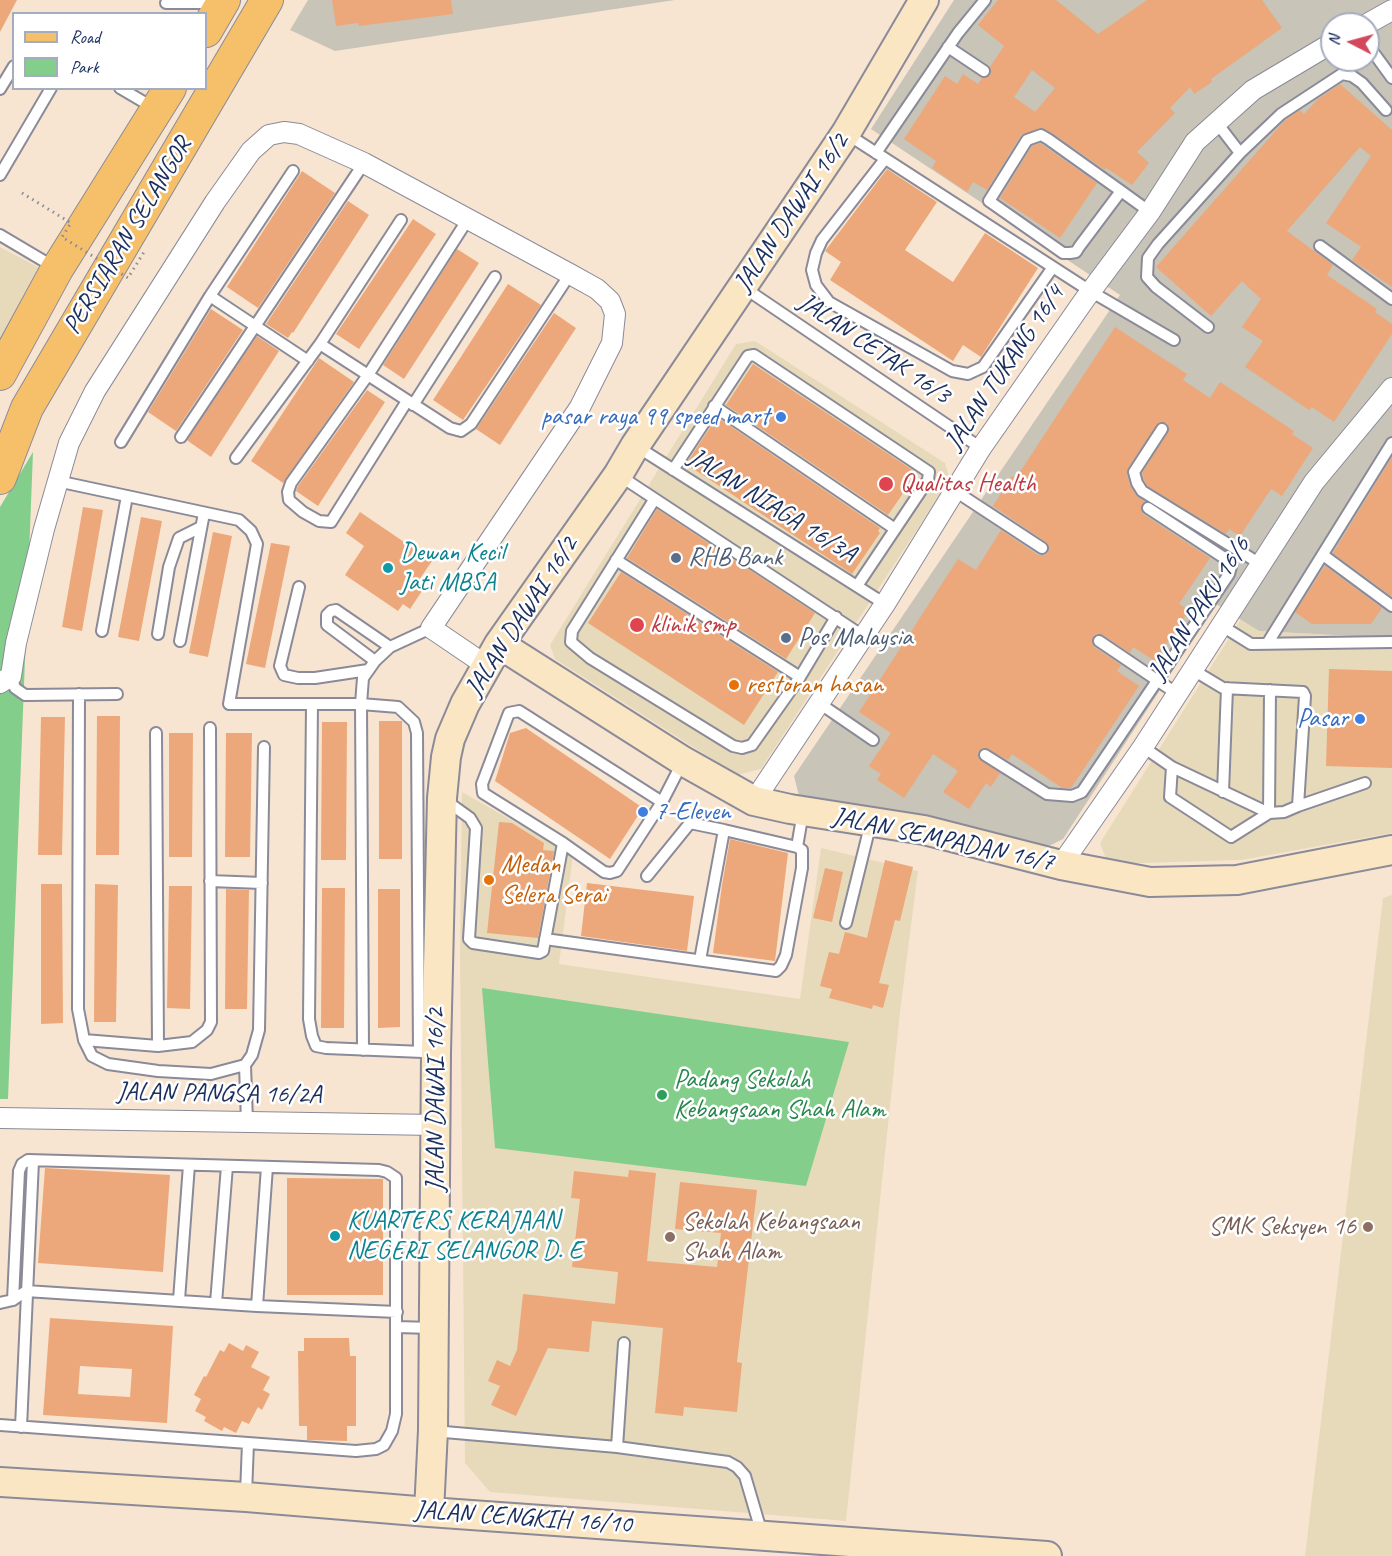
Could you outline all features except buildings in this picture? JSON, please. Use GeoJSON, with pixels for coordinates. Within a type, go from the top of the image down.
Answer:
{"type":"FeatureCollection","features":[{"type":"Feature","properties":{"kind":"main road"},"geometry":{"type":"LineString","coordinates":[[207,29],[224,0]]}},
{"type":"Feature","properties":{"kind":"main road","name":"PERSIARAN SELANGOR"},"geometry":{"type":"LineString","coordinates":[[0,478],[27,408],[267,0]]}},
{"type":"Feature","properties":{"kind":"main road","name":"PERSIARAN SELANGOR"},"geometry":{"type":"LineString","coordinates":[[0,374],[57,269],[163,99]]}},
{"type":"Feature","properties":{"kind":"street","name":"JALAN DAWAI 16/2"},"geometry":{"type":"LineString","coordinates":[[429,1512],[433,1431],[436,1125],[427,1052],[442,798],[450,739],[465,704],[493,655],[618,475],[635,446],[846,133],[924,0]]}},
{"type":"Feature","properties":{"kind":"street","name":"JALAN TUKANG 16/4"},"geometry":{"type":"LineString","coordinates":[[754,801],[885,604],[981,448],[1090,291],[1150,212],[1195,142],[1253,90],[1320,50]]}},
{"type":"Feature","properties":{"kind":"street"},"geometry":{"type":"LineString","coordinates":[[5,680],[57,481],[69,443],[95,391],[215,202],[251,151],[269,135],[284,132],[298,134],[364,163],[597,289],[610,301],[615,314],[612,343],[580,407],[431,628],[493,655]]}},
{"type":"Feature","properties":{"kind":"street","name":"JALAN PAKU 16/6"},"geometry":{"type":"LineString","coordinates":[[1061,865],[1143,747],[1314,482],[1392,388]]}},
{"type":"Feature","properties":{"kind":"street","name":"JALAN SEMPADAN 16/7"},"geometry":{"type":"LineString","coordinates":[[493,655],[754,801],[924,830],[1061,865],[1150,882],[1237,880],[1392,850]]}},
{"type":"Feature","properties":{"kind":"street","name":"JALAN PANGSA 16/2A"},"geometry":{"type":"LineString","coordinates":[[0,1118],[436,1125]]}},
{"type":"Feature","properties":{"kind":"street","name":"JALAN CENGKIH 16/10"},"geometry":{"type":"LineString","coordinates":[[0,1482],[246,1497],[1047,1556]]}},
{"type":"Feature","properties":{"kind":"lane"},"geometry":{"type":"LineString","coordinates":[[166,1],[202,3],[217,0]]}},
{"type":"Feature","properties":{"kind":"lane"},"geometry":{"type":"LineString","coordinates":[[985,0],[948,47],[880,156],[822,240],[812,270],[816,285],[829,302],[952,371],[968,374],[983,367],[1053,267]]}},
{"type":"Feature","properties":{"kind":"lane"},"geometry":{"type":"LineString","coordinates":[[948,47],[984,71]]}},
{"type":"Feature","properties":{"kind":"lane"},"geometry":{"type":"LineString","coordinates":[[1380,62],[1392,78]]}},
{"type":"Feature","properties":{"kind":"lane"},"geometry":{"type":"LineString","coordinates":[[0,88],[12,69]]}},
{"type":"Feature","properties":{"kind":"lane"},"geometry":{"type":"LineString","coordinates":[[1208,327],[1156,287],[1148,276],[1148,258],[1158,244],[1240,153],[1281,114],[1341,74],[1352,76],[1362,83],[1386,110]]}},
{"type":"Feature","properties":{"kind":"lane"},"geometry":{"type":"LineString","coordinates":[[0,174],[50,90]]}},
{"type":"Feature","properties":{"kind":"lane"},"geometry":{"type":"LineString","coordinates":[[128,90],[163,99]]}},
{"type":"Feature","properties":{"kind":"lane"},"geometry":{"type":"LineString","coordinates":[[1217,123],[1240,153]]}},
{"type":"Feature","properties":{"kind":"lane"},"geometry":{"type":"LineString","coordinates":[[846,133],[1090,291],[1174,340]]}},
{"type":"Feature","properties":{"kind":"lane"},"geometry":{"type":"LineString","coordinates":[[1121,191],[1076,252],[1070,253],[1063,253],[989,201],[1027,140],[1041,135],[1121,191],[1150,212]]}},
{"type":"Feature","properties":{"kind":"lane"},"geometry":{"type":"LineString","coordinates":[[181,437],[364,163]]}},
{"type":"Feature","properties":{"kind":"lane"},"geometry":{"type":"LineString","coordinates":[[121,442],[210,296],[293,171]]}},
{"type":"Feature","properties":{"kind":"lane"},"geometry":{"type":"LineString","coordinates":[[468,219],[368,375],[291,483],[288,492],[289,500],[303,512],[319,521],[331,522],[495,278]]}},
{"type":"Feature","properties":{"kind":"lane"},"geometry":{"type":"LineString","coordinates":[[236,458],[320,345],[400,220]]}},
{"type":"Feature","properties":{"kind":"lane"},"geometry":{"type":"LineString","coordinates":[[0,235],[57,269]]}},
{"type":"Feature","properties":{"kind":"lane"},"geometry":{"type":"LineString","coordinates":[[1320,246],[1392,299]]}},
{"type":"Feature","properties":{"kind":"lane"},"geometry":{"type":"LineString","coordinates":[[320,345],[450,428],[461,431],[471,424],[570,274]]}},
{"type":"Feature","properties":{"kind":"lane","name":"JALAN CETAK 16/3"},"geometry":{"type":"LineString","coordinates":[[742,286],[981,448]]}},
{"type":"Feature","properties":{"kind":"lane"},"geometry":{"type":"LineString","coordinates":[[210,296],[308,361]]}},
{"type":"Feature","properties":{"kind":"lane"},"geometry":{"type":"LineString","coordinates":[[674,470],[748,356],[754,355],[929,472],[928,480],[857,586]]}},
{"type":"Feature","properties":{"kind":"lane"},"geometry":{"type":"LineString","coordinates":[[714,406],[894,529]]}},
{"type":"Feature","properties":{"kind":"lane"},"geometry":{"type":"LineString","coordinates":[[1162,429],[1134,472],[1142,490],[1262,565]]}},
{"type":"Feature","properties":{"kind":"lane"},"geometry":{"type":"LineString","coordinates":[[1267,644],[1392,443]]}},
{"type":"Feature","properties":{"kind":"lane","name":"JALAN NIAGA 16/3A"},"geometry":{"type":"LineString","coordinates":[[635,446],[885,604]]}},
{"type":"Feature","properties":{"kind":"lane"},"geometry":{"type":"LineString","coordinates":[[618,475],[863,636]]}},
{"type":"Feature","properties":{"kind":"lane"},"geometry":{"type":"LineString","coordinates":[[57,481],[239,520],[251,531],[257,544],[229,704],[312,704],[361,704],[398,707],[414,722],[417,733],[427,1052],[326,1048],[316,1046],[312,1036],[309,1019],[312,704]]}},
{"type":"Feature","properties":{"kind":"lane"},"geometry":{"type":"LineString","coordinates":[[955,491],[1042,548]]}},
{"type":"Feature","properties":{"kind":"lane"},"geometry":{"type":"LineString","coordinates":[[102,631],[127,496]]}},
{"type":"Feature","properties":{"kind":"lane"},"geometry":{"type":"LineString","coordinates":[[654,500],[572,632],[571,642],[590,658],[733,746],[742,748],[752,745],[800,677],[836,618]]}},
{"type":"Feature","properties":{"kind":"lane"},"geometry":{"type":"LineString","coordinates":[[985,755],[1047,794],[1072,796],[1082,792],[1229,574],[1232,563],[1148,508]]}},
{"type":"Feature","properties":{"kind":"lane"},"geometry":{"type":"LineString","coordinates":[[180,641],[204,513]]}},
{"type":"Feature","properties":{"kind":"lane"},"geometry":{"type":"LineString","coordinates":[[158,634],[169,567],[179,538],[201,527]]}},
{"type":"Feature","properties":{"kind":"lane"},"geometry":{"type":"LineString","coordinates":[[1323,555],[1392,606]]}},
{"type":"Feature","properties":{"kind":"lane"},"geometry":{"type":"LineString","coordinates":[[616,560],[800,677]]}},
{"type":"Feature","properties":{"kind":"lane"},"geometry":{"type":"LineString","coordinates":[[299,587],[280,666],[284,675],[315,678],[371,666]]}},
{"type":"Feature","properties":{"kind":"lane"},"geometry":{"type":"LineString","coordinates":[[371,666],[327,625],[327,615],[331,610],[336,610],[390,647]]}},
{"type":"Feature","properties":{"kind":"lane"},"geometry":{"type":"LineString","coordinates":[[1222,626],[1251,644],[1392,642]]}},
{"type":"Feature","properties":{"kind":"lane"},"geometry":{"type":"LineString","coordinates":[[363,1050],[361,704],[363,678],[371,666],[390,647],[431,628]]}},
{"type":"Feature","properties":{"kind":"lane"},"geometry":{"type":"LineString","coordinates":[[1099,641],[1176,693]]}},
{"type":"Feature","properties":{"kind":"lane"},"geometry":{"type":"LineString","coordinates":[[1193,670],[1223,688],[1303,692],[1305,696],[1298,806]]}},
{"type":"Feature","properties":{"kind":"lane"},"geometry":{"type":"LineString","coordinates":[[5,680],[25,695],[117,694]]}},
{"type":"Feature","properties":{"kind":"lane"},"geometry":{"type":"LineString","coordinates":[[1223,792],[1227,688]]}},
{"type":"Feature","properties":{"kind":"lane"},"geometry":{"type":"LineString","coordinates":[[1269,813],[1270,690]]}},
{"type":"Feature","properties":{"kind":"lane"},"geometry":{"type":"LineString","coordinates":[[79,694],[78,1009],[84,1040],[92,1056],[108,1064],[158,1071],[211,1074],[245,1065]]}},
{"type":"Feature","properties":{"kind":"lane"},"geometry":{"type":"LineString","coordinates":[[819,703],[873,740]]}},
{"type":"Feature","properties":{"kind":"lane"},"geometry":{"type":"LineString","coordinates":[[662,802],[519,711],[509,713],[482,784],[483,794],[563,843],[604,872],[617,871],[662,802],[683,761]]}},
{"type":"Feature","properties":{"kind":"lane"},"geometry":{"type":"LineString","coordinates":[[84,1040],[158,1046],[192,1042],[207,1030],[211,1022],[210,728]]}},
{"type":"Feature","properties":{"kind":"lane"},"geometry":{"type":"LineString","coordinates":[[156,733],[158,1046]]}},
{"type":"Feature","properties":{"kind":"lane"},"geometry":{"type":"LineString","coordinates":[[247,1122],[245,1065],[252,1055],[259,1030],[264,747]]}},
{"type":"Feature","properties":{"kind":"lane"},"geometry":{"type":"LineString","coordinates":[[1143,747],[1172,767],[1269,813],[1284,812],[1365,783]]}},
{"type":"Feature","properties":{"kind":"lane"},"geometry":{"type":"LineString","coordinates":[[1172,767],[1170,797],[1231,837],[1269,813]]}},
{"type":"Feature","properties":{"kind":"lane"},"geometry":{"type":"LineString","coordinates":[[442,798],[470,818],[476,828],[469,939],[473,943],[543,951],[563,843]]}},
{"type":"Feature","properties":{"kind":"lane"},"geometry":{"type":"LineString","coordinates":[[797,847],[802,811]]}},
{"type":"Feature","properties":{"kind":"lane"},"geometry":{"type":"LineString","coordinates":[[846,923],[871,822]]}},
{"type":"Feature","properties":{"kind":"lane"},"geometry":{"type":"LineString","coordinates":[[545,939],[776,971],[781,966],[786,955],[802,868],[802,850],[690,823],[647,876]]}},
{"type":"Feature","properties":{"kind":"lane"},"geometry":{"type":"LineString","coordinates":[[700,960],[724,830]]}},
{"type":"Feature","properties":{"kind":"lane"},"geometry":{"type":"LineString","coordinates":[[210,881],[262,883]]}},
{"type":"Feature","properties":{"kind":"lane"},"geometry":{"type":"LineString","coordinates":[[0,1425],[356,1451],[376,1449],[384,1445],[392,1431],[396,1414],[396,1178],[379,1170],[28,1160],[22,1164],[19,1171],[13,1300]]}},
{"type":"Feature","properties":{"kind":"lane"},"geometry":{"type":"LineString","coordinates":[[21,1427],[33,1161]]}},
{"type":"Feature","properties":{"kind":"lane"},"geometry":{"type":"LineString","coordinates":[[179,1300],[189,1165]]}},
{"type":"Feature","properties":{"kind":"lane"},"geometry":{"type":"LineString","coordinates":[[216,1303],[227,1166]]}},
{"type":"Feature","properties":{"kind":"lane"},"geometry":{"type":"LineString","coordinates":[[257,1306],[267,1167]]}},
{"type":"Feature","properties":{"kind":"lane"},"geometry":{"type":"LineString","coordinates":[[0,1303],[13,1300],[26,1292],[397,1312]]}},
{"type":"Feature","properties":{"kind":"lane"},"geometry":{"type":"LineString","coordinates":[[397,1327],[434,1328]]}},
{"type":"Feature","properties":{"kind":"lane"},"geometry":{"type":"LineString","coordinates":[[617,1447],[624,1343]]}},
{"type":"Feature","properties":{"kind":"lane"},"geometry":{"type":"LineString","coordinates":[[433,1431],[617,1447],[728,1462],[746,1476],[762,1535]]}},
{"type":"Feature","properties":{"kind":"lane"},"geometry":{"type":"LineString","coordinates":[[246,1497],[248,1443]]}},
{"type":"Feature","properties":{"kind":"path"},"geometry":{"type":"LineString","coordinates":[[22,193],[70,223],[62,237],[128,278],[144,252]]}},
{"type":"Feature","properties":{"kind":"shaded area"},"geometry":{"type":"Polygon","coordinates":[[[308,0],[675,0],[335,51],[290,30],[308,0]]]}},
{"type":"Feature","properties":{"kind":"shaded area"},"geometry":{"type":"Polygon","coordinates":[[[954,0],[1392,0],[1392,638],[1259,631],[1216,604],[1063,839],[1037,852],[799,796],[794,776],[1120,295],[871,129],[954,0]]]}},
{"type":"Feature","properties":{"kind":"shaded area"},"geometry":{"type":"Polygon","coordinates":[[[0,247],[40,268],[0,342],[0,247]]]}},
{"type":"Feature","properties":{"kind":"shaded area"},"geometry":{"type":"Polygon","coordinates":[[[755,341],[945,463],[950,479],[761,769],[737,775],[555,659],[550,645],[736,344],[755,341]]]}},
{"type":"Feature","properties":{"kind":"shaded area"},"geometry":{"type":"Polygon","coordinates":[[[1241,619],[1259,631],[1392,638],[1392,833],[1241,860],[1108,864],[1100,843],[1241,619]]]}},
{"type":"Feature","properties":{"kind":"shaded area","name":"Sekolah Kebangsaan Shah Alam"},"geometry":{"type":"Polygon","coordinates":[[[462,792],[573,855],[559,964],[800,999],[821,848],[918,871],[900,1012],[846,1521],[490,1492],[465,1463],[460,953],[462,792]]]}},
{"type":"Feature","properties":{"kind":"shaded area","name":"SMK Seksyen 16"},"geometry":{"type":"Polygon","coordinates":[[[1392,895],[1392,1556],[1305,1556],[1383,898],[1392,895]]]}},
{"type":"Feature","properties":{"kind":"green space"},"geometry":{"type":"Polygon","coordinates":[[[33,452],[8,1099],[0,1099],[0,507],[33,452]]]}},
{"type":"Feature","properties":{"kind":"green space","name":"Padang Sekolah Kebangsaan Shah Alam"},"geometry":{"type":"Polygon","coordinates":[[[482,988],[849,1042],[806,1186],[495,1148],[482,988]]]}},
{"type":"Feature","properties":{"kind":"place","name":"pasar raya 99 speed mart"},"geometry":{"type":"Point","coordinates":[781,417]}},
{"type":"Feature","properties":{"kind":"place","name":"Qualitas Health"},"geometry":{"type":"Point","coordinates":[886,484]}},
{"type":"Feature","properties":{"kind":"place","name":"RHB Bank"},"geometry":{"type":"Point","coordinates":[676,558]}},
{"type":"Feature","properties":{"kind":"place","name":"Dewan Kecil Jati MBSA"},"geometry":{"type":"Point","coordinates":[388,568]}},
{"type":"Feature","properties":{"kind":"place","name":"klinik smp"},"geometry":{"type":"Point","coordinates":[637,625]}},
{"type":"Feature","properties":{"kind":"place","name":"Pos Malaysia"},"geometry":{"type":"Point","coordinates":[786,638]}},
{"type":"Feature","properties":{"kind":"place","name":"restoran hasan"},"geometry":{"type":"Point","coordinates":[734,685]}},
{"type":"Feature","properties":{"kind":"place","name":"Pasar"},"geometry":{"type":"Point","coordinates":[1360,719]}},
{"type":"Feature","properties":{"kind":"place","name":"7-Eleven"},"geometry":{"type":"Point","coordinates":[643,812]}},
{"type":"Feature","properties":{"kind":"place","name":"Medan Selera Serai"},"geometry":{"type":"Point","coordinates":[489,880]}},
{"type":"Feature","properties":{"kind":"place","name":"Padang Sekolah Kebangsaan Shah Alam"},"geometry":{"type":"Point","coordinates":[662,1095]}},
{"type":"Feature","properties":{"kind":"place","name":"SMK Seksyen 16"},"geometry":{"type":"Point","coordinates":[1368,1227]}},
{"type":"Feature","properties":{"kind":"place","name":"KUARTERS KERAJAAN NEGERI SELANGOR D. E"},"geometry":{"type":"Point","coordinates":[335,1236]}},
{"type":"Feature","properties":{"kind":"place","name":"Sekolah Kebangsaan Shah Alam"},"geometry":{"type":"Point","coordinates":[670,1237]}}]}
